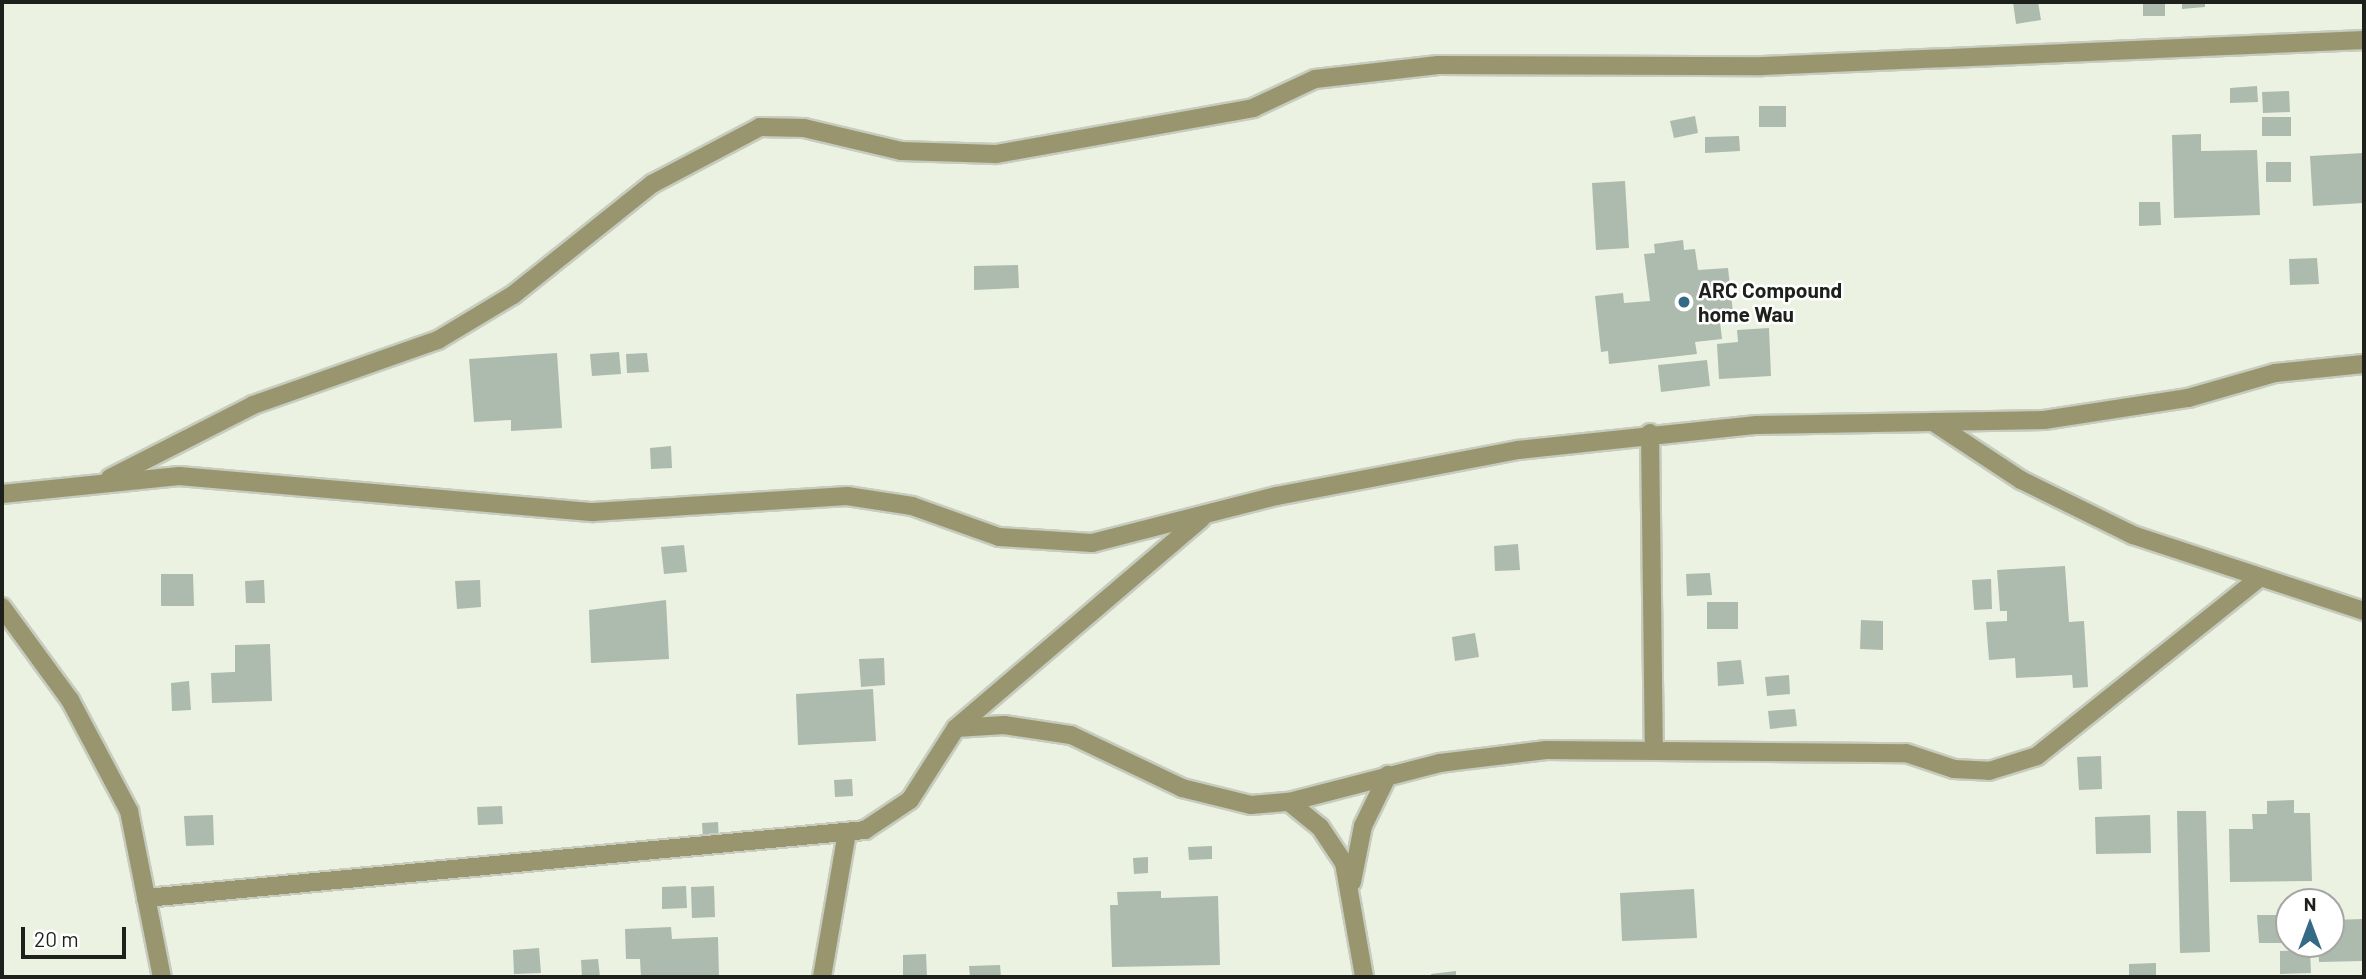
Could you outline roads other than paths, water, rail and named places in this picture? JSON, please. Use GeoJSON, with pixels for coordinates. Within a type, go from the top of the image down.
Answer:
{"type":"FeatureCollection","features":[{"type":"Feature","properties":{"kind":"street"},"geometry":{"type":"LineString","coordinates":[[107,480],[253,405],[438,340],[513,295],[652,184],[760,127],[804,128],[901,151],[996,154],[1253,108],[1315,79],[1438,65],[1763,66],[2364,40]]}},
{"type":"Feature","properties":{"kind":"street"},"geometry":{"type":"LineString","coordinates":[[2,494],[107,480],[250,478],[593,512],[847,496],[912,506],[999,537],[1059,545],[1125,537],[1206,514],[1400,470],[1650,433],[1864,420],[1933,422],[2117,411],[2275,373],[2364,364]]}},
{"type":"Feature","properties":{"kind":"street"},"geometry":{"type":"LineString","coordinates":[[1933,422],[2068,505],[2259,578],[2364,611]]}},
{"type":"Feature","properties":{"kind":"street"},"geometry":{"type":"LineString","coordinates":[[1650,433],[1654,750]]}},
{"type":"Feature","properties":{"kind":"street"},"geometry":{"type":"LineString","coordinates":[[146,898],[847,833],[881,824],[910,800],[956,728],[1206,514]]}},
{"type":"Feature","properties":{"kind":"street"},"geometry":{"type":"LineString","coordinates":[[956,728],[1060,733],[1216,799],[1289,802],[1388,775],[1492,755],[1654,750],[1906,753],[1954,769],[2006,769],[2037,756],[2259,578]]}},
{"type":"Feature","properties":{"kind":"street"},"geometry":{"type":"LineString","coordinates":[[2,607],[101,755],[129,811],[162,977]]}},
{"type":"Feature","properties":{"kind":"street"},"geometry":{"type":"LineString","coordinates":[[1364,977],[1352,885],[1363,826],[1388,775]]}},
{"type":"Feature","properties":{"kind":"street"},"geometry":{"type":"LineString","coordinates":[[1289,802],[1332,843],[1352,885]]}},
{"type":"Feature","properties":{"kind":"street"},"geometry":{"type":"LineString","coordinates":[[822,977],[847,833]]}},
{"type":"Feature","properties":{"kind":"place","name":"ARC Compound home Wau"},"geometry":{"type":"Point","coordinates":[1684,302]}}]}
